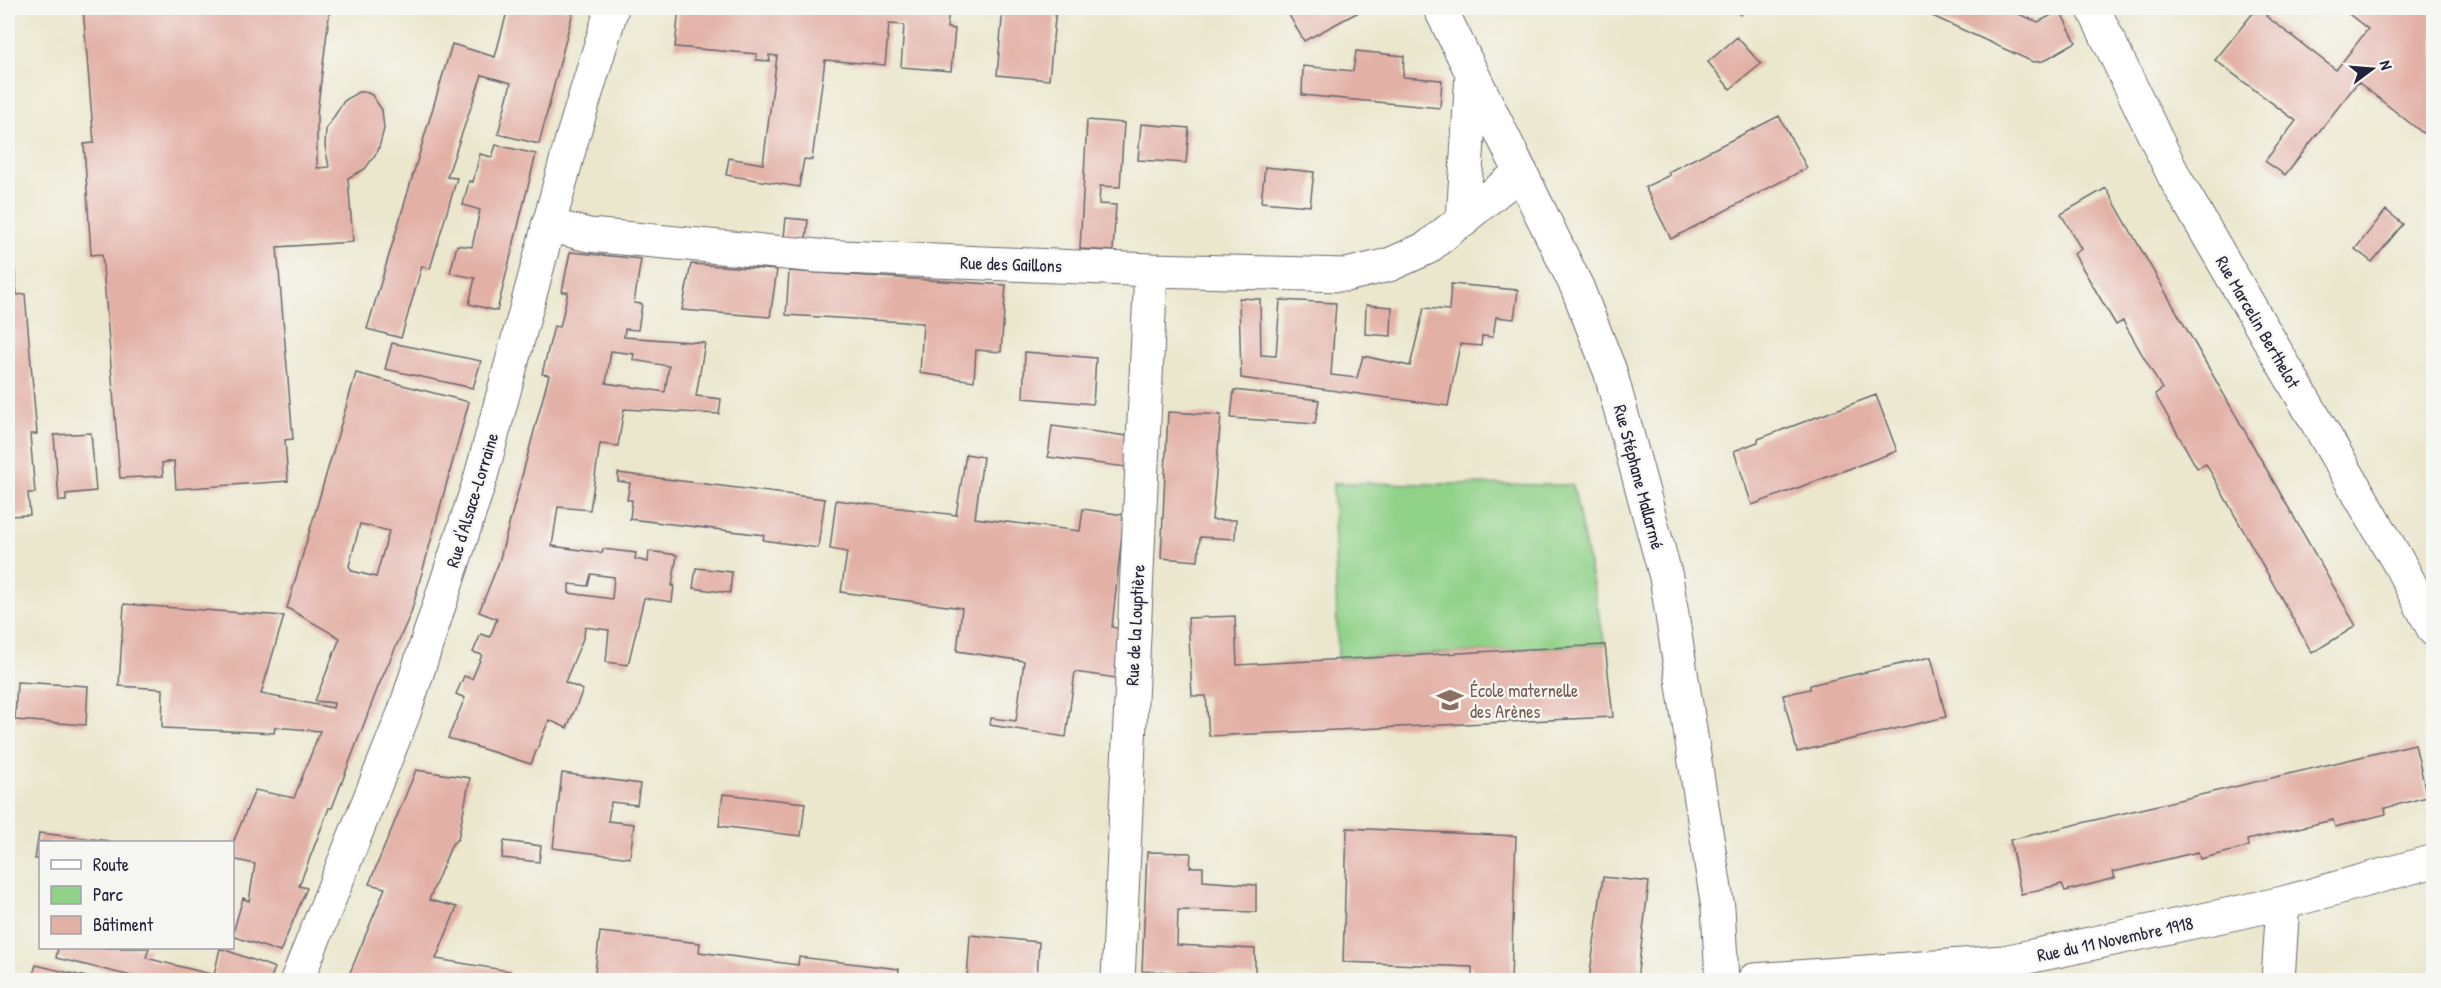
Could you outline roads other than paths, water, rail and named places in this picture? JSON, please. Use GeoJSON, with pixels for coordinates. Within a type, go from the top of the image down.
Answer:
{"type":"FeatureCollection","features":[{"type":"Feature","properties":{"kind":"street","name":"Rue d'Alsace-Lorraine"},"geometry":{"type":"LineString","coordinates":[[297,981],[404,712],[480,480],[548,225],[612,8]]}},
{"type":"Feature","properties":{"kind":"street","name":"Rue Stéphane Mallarmé"},"geometry":{"type":"LineString","coordinates":[[1440,8],[1577,287],[1610,371],[1666,577],[1718,908],[1722,981]]}},
{"type":"Feature","properties":{"kind":"street","name":"Rue Marcelin Berthelot"},"geometry":{"type":"LineString","coordinates":[[2093,8],[2175,178],[2400,565],[2433,630]]}},
{"type":"Feature","properties":{"kind":"street"},"geometry":{"type":"LineString","coordinates":[[1463,221],[1472,73]]}},
{"type":"Feature","properties":{"kind":"street","name":"Rue des Gaillons"},"geometry":{"type":"LineString","coordinates":[[548,225],[589,235],[818,256],[1151,270],[1346,275],[1389,265],[1427,248],[1521,172]]}},
{"type":"Feature","properties":{"kind":"street","name":"Rue de la Louptière"},"geometry":{"type":"LineString","coordinates":[[1118,981],[1151,270]]}},
{"type":"Feature","properties":{"kind":"street","name":"Rue du 11 Novembre 1918"},"geometry":{"type":"LineString","coordinates":[[1754,981],[2004,963],[2283,903],[2433,861]]}},
{"type":"Feature","properties":{"kind":"street"},"geometry":{"type":"LineString","coordinates":[[2278,981],[2283,903]]}},
{"type":"Feature","properties":{"kind":"place","name":"École maternelle des Arènes"},"geometry":{"type":"Point","coordinates":[1450,700]}}]}
